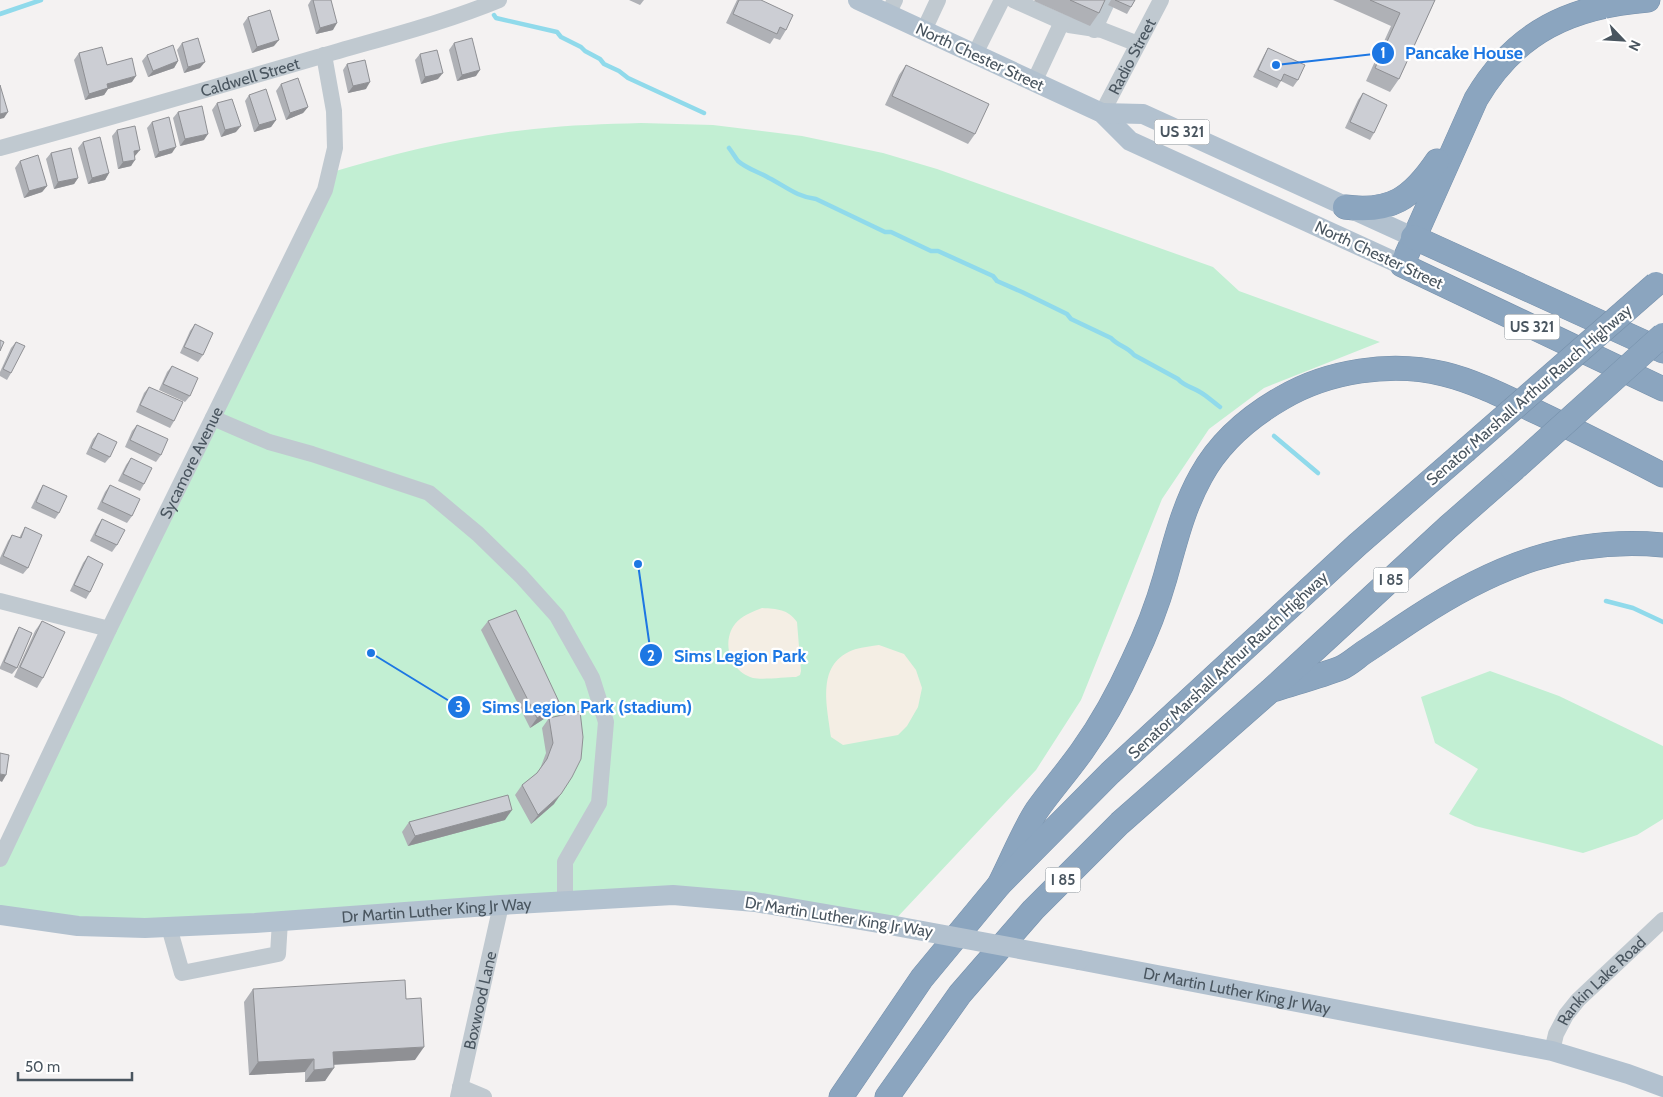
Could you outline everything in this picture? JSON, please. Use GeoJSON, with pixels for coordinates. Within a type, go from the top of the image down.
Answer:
{"type":"FeatureCollection","features":[{"type":"Feature","properties":{"kind":"highway"},"geometry":{"type":"LineString","coordinates":[[1402,265],[1476,99],[1492,74],[1508,56],[1532,35],[1579,12],[1615,4],[1648,0]]}},
{"type":"Feature","properties":{"kind":"highway"},"geometry":{"type":"LineString","coordinates":[[1345,207],[1376,208],[1394,203],[1409,194],[1421,183],[1468,117]]}},
{"type":"Feature","properties":{"kind":"highway","name":"North Chester Street"},"geometry":{"type":"LineString","coordinates":[[1414,237],[1663,351]]}},
{"type":"Feature","properties":{"kind":"highway","name":"North Chester Street"},"geometry":{"type":"LineString","coordinates":[[1402,265],[1663,389]]}},
{"type":"Feature","properties":{"kind":"highway","name":"Senator Marshall Arthur Rauch Highway"},"geometry":{"type":"LineString","coordinates":[[841,1097],[922,978],[999,885],[1110,773],[1358,546],[1660,281]]}},
{"type":"Feature","properties":{"kind":"highway","name":"I 85"},"geometry":{"type":"LineString","coordinates":[[887,1097],[960,994],[1033,910],[1120,823],[1270,691],[1441,533],[1663,335]]}},
{"type":"Feature","properties":{"kind":"highway"},"geometry":{"type":"LineString","coordinates":[[999,885],[1036,811],[1084,748],[1111,704],[1133,662],[1165,581],[1190,496],[1201,475],[1212,458],[1240,428],[1273,403],[1314,382],[1338,375],[1362,371],[1425,370],[1446,374],[1482,387],[1588,436],[1663,476]]}},
{"type":"Feature","properties":{"kind":"highway"},"geometry":{"type":"LineString","coordinates":[[1270,691],[1342,667],[1445,599],[1473,583],[1508,567],[1564,551],[1601,545],[1663,545]]}},
{"type":"Feature","properties":{"kind":"main road","name":"North Chester Street"},"geometry":{"type":"LineString","coordinates":[[858,0],[891,7],[924,30],[1102,113],[1130,141],[1402,265]]}},
{"type":"Feature","properties":{"kind":"main road","name":"North Chester Street"},"geometry":{"type":"LineString","coordinates":[[1102,113],[1143,114],[1414,237]]}},
{"type":"Feature","properties":{"kind":"main road","name":"Dr Martin Luther King Jr Way"},"geometry":{"type":"LineString","coordinates":[[0,915],[78,926],[169,927],[673,895],[755,902],[1078,960],[1552,1051],[1628,1074],[1663,1087]]}},
{"type":"Feature","properties":{"kind":"street","name":"Caldwell Street"},"geometry":{"type":"LineString","coordinates":[[0,148],[324,56],[472,11],[499,0]]}},
{"type":"Feature","properties":{"kind":"street"},"geometry":{"type":"LineString","coordinates":[[924,30],[938,0]]}},
{"type":"Feature","properties":{"kind":"street"},"geometry":{"type":"LineString","coordinates":[[975,54],[1002,0]]}},
{"type":"Feature","properties":{"kind":"street"},"geometry":{"type":"LineString","coordinates":[[1012,0],[1046,11],[1067,22],[1094,30],[1102,30],[1138,44]]}},
{"type":"Feature","properties":{"kind":"street"},"geometry":{"type":"LineString","coordinates":[[1094,30],[1108,0]]}},
{"type":"Feature","properties":{"kind":"street","name":"Radio Street"},"geometry":{"type":"LineString","coordinates":[[1102,113],[1161,0]]}},
{"type":"Feature","properties":{"kind":"street"},"geometry":{"type":"LineString","coordinates":[[1034,82],[1067,22]]}},
{"type":"Feature","properties":{"kind":"street","name":"Sycamore Avenue"},"geometry":{"type":"LineString","coordinates":[[0,859],[109,629],[325,190],[335,148],[334,111],[324,56]]}},
{"type":"Feature","properties":{"kind":"street"},"geometry":{"type":"LineString","coordinates":[[213,418],[269,442],[321,457],[429,493],[478,534],[521,576],[557,616],[592,678],[606,722],[599,803],[565,862],[565,902]]}},
{"type":"Feature","properties":{"kind":"street"},"geometry":{"type":"LineString","coordinates":[[0,601],[109,629]]}},
{"type":"Feature","properties":{"kind":"street","name":"Boxwood Lane"},"geometry":{"type":"LineString","coordinates":[[459,1092],[502,905]]}},
{"type":"Feature","properties":{"kind":"street","name":"Rankin Lake Road"},"geometry":{"type":"LineString","coordinates":[[1552,1051],[1556,1034],[1578,1000],[1663,920]]}},
{"type":"Feature","properties":{"kind":"street"},"geometry":{"type":"LineString","coordinates":[[169,927],[182,973],[278,954],[280,921]]}},
{"type":"Feature","properties":{"kind":"street"},"geometry":{"type":"LineString","coordinates":[[459,1092],[484,1097]]}},
{"type":"Feature","properties":{"kind":"green space"},"geometry":{"type":"Polygon","coordinates":[[[641,123],[713,125],[802,136],[883,153],[937,169],[1213,267],[1239,291],[1380,342],[1264,388],[1209,429],[1162,499],[1081,700],[1036,770],[890,925],[673,895],[255,923],[0,915],[0,859],[329,173],[405,152],[482,136],[561,127],[641,123]]]}},
{"type":"Feature","properties":{"kind":"green space"},"geometry":{"type":"Polygon","coordinates":[[[1490,671],[1559,696],[1663,746],[1663,819],[1637,835],[1583,853],[1475,826],[1449,814],[1478,769],[1435,743],[1421,697],[1490,671]]]}},
{"type":"Feature","properties":{"kind":"sand"},"geometry":{"type":"Polygon","coordinates":[[[762,608],[786,612],[797,622],[800,675],[768,679],[753,678],[739,670],[730,656],[729,639],[735,624],[740,619],[762,608]]]}},
{"type":"Feature","properties":{"kind":"sand"},"geometry":{"type":"Polygon","coordinates":[[[879,645],[904,654],[916,670],[922,688],[918,707],[907,726],[898,735],[843,745],[831,737],[826,699],[829,674],[834,664],[843,655],[856,649],[879,645]]]}},
{"type":"Feature","properties":{"kind":"building"},"geometry":{"type":"Polygon","coordinates":[[[313,0],[331,0],[337,23],[320,28],[313,0]]]}},
{"type":"Feature","properties":{"kind":"building"},"geometry":{"type":"Polygon","coordinates":[[[739,0],[761,0],[793,15],[786,30],[780,27],[777,34],[733,14],[739,0]]]}},
{"type":"Feature","properties":{"kind":"building"},"geometry":{"type":"Polygon","coordinates":[[[1070,0],[1105,0],[1099,13],[1070,0]]]}},
{"type":"Feature","properties":{"kind":"building"},"geometry":{"type":"Polygon","coordinates":[[[1115,0],[1135,0],[1131,7],[1115,0]]]}},
{"type":"Feature","properties":{"kind":"building"},"geometry":{"type":"Polygon","coordinates":[[[1370,0],[1435,0],[1399,79],[1375,68],[1400,13],[1370,0]]]}},
{"type":"Feature","properties":{"kind":"building"},"geometry":{"type":"Polygon","coordinates":[[[270,10],[279,40],[257,47],[248,17],[270,10]]]}},
{"type":"Feature","properties":{"kind":"building"},"geometry":{"type":"Polygon","coordinates":[[[198,38],[205,62],[188,67],[182,43],[198,38]]]}},
{"type":"Feature","properties":{"kind":"building"},"geometry":{"type":"Polygon","coordinates":[[[472,38],[480,70],[462,75],[454,43],[472,38]]]}},
{"type":"Feature","properties":{"kind":"building"},"geometry":{"type":"Polygon","coordinates":[[[173,45],[178,61],[153,71],[147,55],[173,45]]]}},
{"type":"Feature","properties":{"kind":"building"},"geometry":{"type":"Polygon","coordinates":[[[102,47],[107,65],[132,58],[136,76],[107,84],[108,88],[89,94],[79,53],[102,47]]]}},
{"type":"Feature","properties":{"kind":"building"},"geometry":{"type":"Polygon","coordinates":[[[1268,48],[1305,65],[1298,80],[1284,74],[1281,81],[1258,70],[1268,48]]]}},
{"type":"Feature","properties":{"kind":"building"},"geometry":{"type":"Polygon","coordinates":[[[437,50],[443,73],[425,77],[420,54],[437,50]]]}},
{"type":"Feature","properties":{"kind":"building"},"geometry":{"type":"Polygon","coordinates":[[[365,60],[370,82],[353,86],[347,64],[365,60]]]}},
{"type":"Feature","properties":{"kind":"building"},"geometry":{"type":"Polygon","coordinates":[[[906,65],[989,104],[975,134],[892,96],[906,65]]]}},
{"type":"Feature","properties":{"kind":"building"},"geometry":{"type":"Polygon","coordinates":[[[298,78],[308,107],[290,113],[281,84],[298,78]]]}},
{"type":"Feature","properties":{"kind":"building"},"geometry":{"type":"Polygon","coordinates":[[[0,85],[8,112],[0,114],[0,85]]]}},
{"type":"Feature","properties":{"kind":"building"},"geometry":{"type":"Polygon","coordinates":[[[266,89],[276,120],[259,125],[249,95],[266,89]]]}},
{"type":"Feature","properties":{"kind":"building"},"geometry":{"type":"Polygon","coordinates":[[[1363,93],[1387,105],[1374,133],[1350,122],[1363,93]]]}},
{"type":"Feature","properties":{"kind":"building"},"geometry":{"type":"Polygon","coordinates":[[[232,99],[241,126],[225,130],[217,103],[232,99]]]}},
{"type":"Feature","properties":{"kind":"building"},"geometry":{"type":"Polygon","coordinates":[[[202,106],[208,134],[185,139],[178,112],[202,106]]]}},
{"type":"Feature","properties":{"kind":"building"},"geometry":{"type":"Polygon","coordinates":[[[169,117],[176,147],[159,152],[152,122],[169,117]]]}},
{"type":"Feature","properties":{"kind":"building"},"geometry":{"type":"Polygon","coordinates":[[[135,126],[140,150],[134,151],[135,160],[123,162],[117,130],[135,126]]]}},
{"type":"Feature","properties":{"kind":"building"},"geometry":{"type":"Polygon","coordinates":[[[100,137],[109,173],[92,178],[83,142],[100,137]]]}},
{"type":"Feature","properties":{"kind":"building"},"geometry":{"type":"Polygon","coordinates":[[[71,148],[78,178],[58,182],[51,153],[71,148]]]}},
{"type":"Feature","properties":{"kind":"building"},"geometry":{"type":"Polygon","coordinates":[[[38,155],[47,186],[29,191],[20,161],[38,155]]]}},
{"type":"Feature","properties":{"kind":"building"},"geometry":{"type":"Polygon","coordinates":[[[195,324],[213,333],[203,355],[184,347],[195,324]]]}},
{"type":"Feature","properties":{"kind":"building"},"geometry":{"type":"Polygon","coordinates":[[[0,340],[4,342],[0,351],[0,340]]]}},
{"type":"Feature","properties":{"kind":"building"},"geometry":{"type":"Polygon","coordinates":[[[16,342],[25,346],[11,373],[3,369],[16,342]]]}},
{"type":"Feature","properties":{"kind":"building"},"geometry":{"type":"Polygon","coordinates":[[[172,366],[198,378],[190,396],[163,384],[172,366]]]}},
{"type":"Feature","properties":{"kind":"building"},"geometry":{"type":"Polygon","coordinates":[[[149,387],[183,402],[174,421],[140,405],[149,387]]]}},
{"type":"Feature","properties":{"kind":"building"},"geometry":{"type":"Polygon","coordinates":[[[137,425],[168,439],[161,455],[130,440],[137,425]]]}},
{"type":"Feature","properties":{"kind":"building"},"geometry":{"type":"Polygon","coordinates":[[[98,433],[117,442],[110,457],[91,448],[98,433]]]}},
{"type":"Feature","properties":{"kind":"building"},"geometry":{"type":"Polygon","coordinates":[[[131,458],[152,468],[144,484],[123,474],[131,458]]]}},
{"type":"Feature","properties":{"kind":"building"},"geometry":{"type":"Polygon","coordinates":[[[43,485],[67,496],[59,513],[36,502],[43,485]]]}},
{"type":"Feature","properties":{"kind":"building"},"geometry":{"type":"Polygon","coordinates":[[[110,485],[140,499],[132,516],[102,502],[110,485]]]}},
{"type":"Feature","properties":{"kind":"building"},"geometry":{"type":"Polygon","coordinates":[[[102,519],[125,530],[117,545],[95,535],[102,519]]]}},
{"type":"Feature","properties":{"kind":"building"},"geometry":{"type":"Polygon","coordinates":[[[25,527],[42,535],[28,568],[3,556],[12,535],[21,538],[25,527]]]}},
{"type":"Feature","properties":{"kind":"building"},"geometry":{"type":"Polygon","coordinates":[[[88,556],[103,564],[90,592],[74,585],[88,556]]]}},
{"type":"Feature","properties":{"kind":"building"},"geometry":{"type":"Polygon","coordinates":[[[516,610],[560,704],[537,718],[488,621],[516,610]]]}},
{"type":"Feature","properties":{"kind":"building"},"geometry":{"type":"Polygon","coordinates":[[[42,621],[65,632],[43,678],[20,667],[42,621]]]}},
{"type":"Feature","properties":{"kind":"building"},"geometry":{"type":"Polygon","coordinates":[[[19,627],[32,633],[17,668],[4,662],[19,627]]]}},
{"type":"Feature","properties":{"kind":"building"},"geometry":{"type":"Polygon","coordinates":[[[580,711],[583,737],[581,759],[561,794],[538,815],[522,785],[537,773],[547,759],[553,743],[549,718],[580,711]]]}},
{"type":"Feature","properties":{"kind":"building"},"geometry":{"type":"Polygon","coordinates":[[[0,753],[9,755],[6,775],[0,774],[0,753]]]}},
{"type":"Feature","properties":{"kind":"building"},"geometry":{"type":"Polygon","coordinates":[[[508,795],[512,810],[415,836],[409,822],[508,795]]]}},
{"type":"Feature","properties":{"kind":"building"},"geometry":{"type":"Polygon","coordinates":[[[405,980],[406,999],[421,998],[424,1047],[333,1052],[334,1068],[314,1070],[314,1059],[258,1062],[253,989],[405,980]]]}},
{"type":"Feature","properties":{"kind":"waterway"},"geometry":{"type":"LineString","coordinates":[[0,14],[41,0]]}},
{"type":"Feature","properties":{"kind":"waterway"},"geometry":{"type":"LineString","coordinates":[[494,15],[496,18],[557,32],[561,37],[581,47],[600,59],[604,64],[619,71],[628,78],[704,113]]}},
{"type":"Feature","properties":{"kind":"waterway"},"geometry":{"type":"LineString","coordinates":[[729,148],[742,164],[797,194],[816,199],[885,232],[891,232],[931,251],[938,251],[993,276],[997,281],[1067,314],[1071,319],[1111,338],[1134,355],[1205,395],[1220,407]]}},
{"type":"Feature","properties":{"kind":"waterway"},"geometry":{"type":"LineString","coordinates":[[1274,436],[1318,473]]}},
{"type":"Feature","properties":{"kind":"waterway"},"geometry":{"type":"LineString","coordinates":[[1606,601],[1633,608],[1663,622]]}},
{"type":"Feature","properties":{"kind":"place","name":"Pancake House"},"geometry":{"type":"Point","coordinates":[1276,65]}},
{"type":"Feature","properties":{"kind":"place","name":"Sims Legion Park"},"geometry":{"type":"Point","coordinates":[638,564]}},
{"type":"Feature","properties":{"kind":"place","name":"Sims Legion Park (stadium)"},"geometry":{"type":"Point","coordinates":[371,653]}}]}
